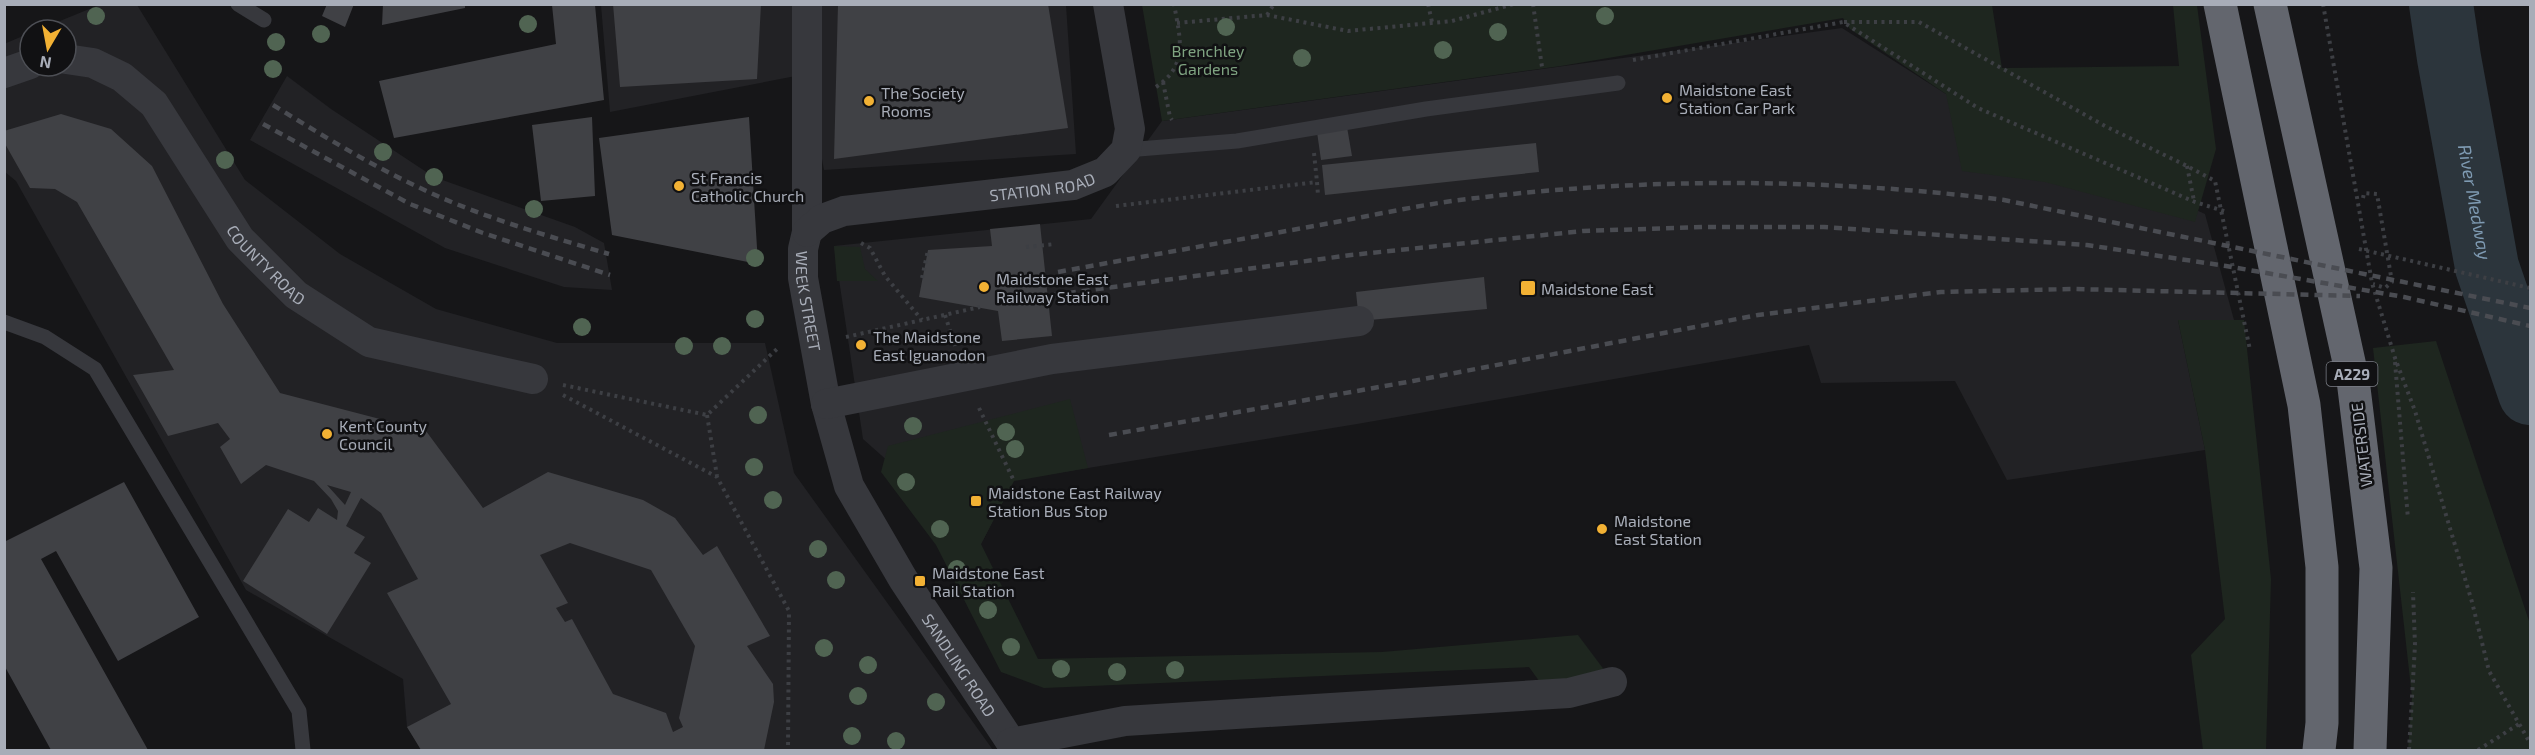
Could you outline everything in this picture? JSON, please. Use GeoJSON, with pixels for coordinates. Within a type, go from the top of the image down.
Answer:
{"type":"FeatureCollection","features":[{"type":"Feature","properties":{"kind":"highway"},"geometry":{"type":"LineString","coordinates":[[2220,4],[2304,405],[2322,567],[2322,723],[2319,750]]}},
{"type":"Feature","properties":{"kind":"highway","name":"WATERSIDE"},"geometry":{"type":"LineString","coordinates":[[2270,4],[2353,380],[2376,568],[2370,750]]}},
{"type":"Feature","properties":{"kind":"street","name":"WEEK STREET"},"geometry":{"type":"LineString","coordinates":[[807,4],[807,232],[803,249],[803,278],[826,404],[849,486],[903,579]]}},
{"type":"Feature","properties":{"kind":"street"},"geometry":{"type":"LineString","coordinates":[[1108,4],[1130,129],[1126,150]]}},
{"type":"Feature","properties":{"kind":"street","name":"COUNTY ROAD"},"geometry":{"type":"LineString","coordinates":[[78,61],[93,63],[122,77],[154,104],[240,239],[296,295],[369,342],[533,379]]}},
{"type":"Feature","properties":{"kind":"street","name":"STATION ROAD"},"geometry":{"type":"LineString","coordinates":[[807,232],[822,219],[843,211],[1073,185],[1105,172],[1126,150]]}},
{"type":"Feature","properties":{"kind":"street"},"geometry":{"type":"LineString","coordinates":[[826,404],[1052,359],[1359,321]]}},
{"type":"Feature","properties":{"kind":"street","name":"SANDLING ROAD"},"geometry":{"type":"LineString","coordinates":[[903,579],[1013,747]]}},
{"type":"Feature","properties":{"kind":"street"},"geometry":{"type":"LineString","coordinates":[[1013,747],[1125,721],[1569,693],[1612,682]]}},
{"type":"Feature","properties":{"kind":"lane"},"geometry":{"type":"LineString","coordinates":[[238,4],[264,20]]}},
{"type":"Feature","properties":{"kind":"lane"},"geometry":{"type":"LineString","coordinates":[[1126,150],[1237,141],[1426,109],[1618,83]]}},
{"type":"Feature","properties":{"kind":"lane"},"geometry":{"type":"LineString","coordinates":[[4,322],[45,337],[95,369],[299,711],[303,750]]}},
{"type":"Feature","properties":{"kind":"path"},"geometry":{"type":"LineString","coordinates":[[1125,108],[1170,78],[1182,50],[1174,4]]}},
{"type":"Feature","properties":{"kind":"path"},"geometry":{"type":"LineString","coordinates":[[1267,15],[1274,4]]}},
{"type":"Feature","properties":{"kind":"path"},"geometry":{"type":"LineString","coordinates":[[1428,4],[1432,22]]}},
{"type":"Feature","properties":{"kind":"path"},"geometry":{"type":"LineString","coordinates":[[1177,23],[1267,15],[1348,31],[1452,21],[1514,4]]}},
{"type":"Feature","properties":{"kind":"path"},"geometry":{"type":"LineString","coordinates":[[1533,4],[1543,74]]}},
{"type":"Feature","properties":{"kind":"path"},"geometry":{"type":"LineString","coordinates":[[2323,4],[2372,284],[2395,358],[2415,411],[2472,602],[2489,671],[2530,743]]}},
{"type":"Feature","properties":{"kind":"path"},"geometry":{"type":"LineString","coordinates":[[1843,22],[1978,108],[2194,201],[2187,165]]}},
{"type":"Feature","properties":{"kind":"path"},"geometry":{"type":"LineString","coordinates":[[1626,62],[1843,22],[1919,22],[2105,126],[2215,181],[2250,350]]}},
{"type":"Feature","properties":{"kind":"path"},"geometry":{"type":"LineString","coordinates":[[1163,82],[1170,117],[1175,123]]}},
{"type":"Feature","properties":{"kind":"path"},"geometry":{"type":"LineString","coordinates":[[1105,172],[1114,206],[1317,182],[1318,195]]}},
{"type":"Feature","properties":{"kind":"path"},"geometry":{"type":"LineString","coordinates":[[2363,198],[2364,193],[2377,194],[2392,282],[2385,288],[2372,284]]}},
{"type":"Feature","properties":{"kind":"path"},"geometry":{"type":"LineString","coordinates":[[854,238],[870,248],[885,276],[922,320]]}},
{"type":"Feature","properties":{"kind":"path"},"geometry":{"type":"LineString","coordinates":[[1026,247],[1055,244]]}},
{"type":"Feature","properties":{"kind":"path"},"geometry":{"type":"LineString","coordinates":[[922,278],[928,250]]}},
{"type":"Feature","properties":{"kind":"path"},"geometry":{"type":"LineString","coordinates":[[844,337],[980,308]]}},
{"type":"Feature","properties":{"kind":"path"},"geometry":{"type":"LineString","coordinates":[[945,315],[950,336]]}},
{"type":"Feature","properties":{"kind":"path"},"geometry":{"type":"LineString","coordinates":[[707,415],[778,348]]}},
{"type":"Feature","properties":{"kind":"path"},"geometry":{"type":"LineString","coordinates":[[533,379],[707,415]]}},
{"type":"Feature","properties":{"kind":"path"},"geometry":{"type":"LineString","coordinates":[[533,379],[717,477]]}},
{"type":"Feature","properties":{"kind":"path"},"geometry":{"type":"LineString","coordinates":[[976,404],[1014,480]]}},
{"type":"Feature","properties":{"kind":"path"},"geometry":{"type":"LineString","coordinates":[[707,415],[717,477],[789,610],[788,750]]}},
{"type":"Feature","properties":{"kind":"path"},"geometry":{"type":"LineString","coordinates":[[2478,750],[2518,724]]}},
{"type":"Feature","properties":{"kind":"shaded area"},"geometry":{"type":"Polygon","coordinates":[[[99,5],[137,5],[245,180],[340,254],[436,309],[557,343],[765,343],[794,473],[993,750],[422,750],[407,727],[403,679],[246,590],[16,181],[5,172],[4,44],[18,38],[18,78],[78,78],[78,18],[67,18],[99,5]]]}},
{"type":"Feature","properties":{"kind":"shaded area"},"geometry":{"type":"Polygon","coordinates":[[[601,5],[1066,5],[1076,154],[824,170],[806,74],[610,112],[601,5]]]}},
{"type":"Feature","properties":{"kind":"shaded area"},"geometry":{"type":"Polygon","coordinates":[[[1842,28],[1946,94],[2205,214],[2234,320],[2178,320],[2205,450],[2007,480],[1955,381],[1821,383],[1809,345],[1357,424],[1014,480],[981,544],[863,439],[834,246],[1091,219],[1162,121],[1842,28]]]}},
{"type":"Feature","properties":{"kind":"shaded area"},"geometry":{"type":"Polygon","coordinates":[[[287,76],[331,109],[434,177],[575,227],[604,243],[612,290],[564,287],[445,248],[250,140],[287,76]]]}},
{"type":"Feature","properties":{"kind":"green space","name":"Brenchley Gardens"},"geometry":{"type":"Polygon","coordinates":[[[1142,5],[1992,5],[2002,68],[2179,66],[2173,5],[2197,5],[2216,149],[2195,222],[2045,182],[1962,171],[1946,94],[1850,29],[1843,18],[1561,66],[1162,121],[1142,5]]]}},
{"type":"Feature","properties":{"kind":"green space"},"geometry":{"type":"Polygon","coordinates":[[[834,246],[860,247],[865,269],[878,281],[837,281],[834,246]]]}},
{"type":"Feature","properties":{"kind":"green space"},"geometry":{"type":"Polygon","coordinates":[[[2178,320],[2244,320],[2271,579],[2266,750],[2203,750],[2191,655],[2225,619],[2205,450],[2178,320]]]}},
{"type":"Feature","properties":{"kind":"green space"},"geometry":{"type":"Polygon","coordinates":[[[2436,341],[2530,624],[2530,750],[2408,750],[2412,697],[2373,348],[2436,341]]]}},
{"type":"Feature","properties":{"kind":"green space"},"geometry":{"type":"Polygon","coordinates":[[[1070,399],[1088,468],[1014,481],[981,544],[1038,659],[1382,652],[1578,635],[1605,671],[1542,685],[1529,667],[1044,688],[1001,672],[936,545],[881,472],[888,446],[1070,399]]]}},
{"type":"Feature","properties":{"kind":"building"},"geometry":{"type":"Polygon","coordinates":[[[327,4],[354,4],[345,27],[322,16],[327,4]]]}},
{"type":"Feature","properties":{"kind":"building"},"geometry":{"type":"Polygon","coordinates":[[[383,4],[465,4],[465,8],[382,25],[383,4]]]}},
{"type":"Feature","properties":{"kind":"building"},"geometry":{"type":"Polygon","coordinates":[[[613,4],[761,4],[757,79],[620,87],[613,4]]]}},
{"type":"Feature","properties":{"kind":"building"},"geometry":{"type":"Polygon","coordinates":[[[838,4],[1048,4],[1068,128],[834,159],[838,4]]]}},
{"type":"Feature","properties":{"kind":"building"},"geometry":{"type":"Polygon","coordinates":[[[552,5],[595,5],[604,100],[394,138],[379,81],[556,44],[552,5]]]}},
{"type":"Feature","properties":{"kind":"building","name":"Kent County Council"},"geometry":{"type":"Polygon","coordinates":[[[61,114],[111,129],[152,166],[223,304],[280,393],[426,431],[483,508],[548,472],[643,500],[675,518],[703,555],[717,546],[770,636],[747,646],[773,684],[774,702],[764,750],[421,750],[407,727],[451,704],[387,593],[418,579],[381,513],[361,498],[346,526],[365,537],[354,553],[371,563],[327,634],[243,581],[288,509],[309,522],[318,508],[337,520],[338,511],[331,499],[314,481],[266,465],[241,484],[220,447],[230,439],[218,423],[168,436],[133,375],[174,370],[77,202],[55,189],[30,188],[4,142],[4,131],[61,114]],[[327,485],[345,505],[351,492],[327,485]],[[570,543],[540,555],[568,603],[556,608],[565,622],[572,619],[613,694],[666,713],[673,732],[683,727],[679,718],[695,646],[651,570],[570,543]]]}},
{"type":"Feature","properties":{"kind":"building"},"geometry":{"type":"Polygon","coordinates":[[[592,117],[595,196],[541,201],[532,125],[592,117]]]}},
{"type":"Feature","properties":{"kind":"building","name":"St Francis Catholic Church"},"geometry":{"type":"Polygon","coordinates":[[[749,117],[758,264],[612,235],[599,138],[749,117]]]}},
{"type":"Feature","properties":{"kind":"building"},"geometry":{"type":"Polygon","coordinates":[[[1347,127],[1352,156],[1321,160],[1317,132],[1347,127]]]}},
{"type":"Feature","properties":{"kind":"building"},"geometry":{"type":"Polygon","coordinates":[[[1536,143],[1539,172],[1325,195],[1322,165],[1536,143]]]}},
{"type":"Feature","properties":{"kind":"building","name":"Maidstone East Railway Station"},"geometry":{"type":"Polygon","coordinates":[[[1040,224],[1052,336],[1002,341],[998,311],[919,297],[928,250],[992,246],[990,229],[1040,224]]]}},
{"type":"Feature","properties":{"kind":"building"},"geometry":{"type":"Polygon","coordinates":[[[1484,277],[1487,309],[1359,321],[1356,292],[1484,277]]]}},
{"type":"Feature","properties":{"kind":"building"},"geometry":{"type":"Polygon","coordinates":[[[124,482],[199,617],[118,661],[56,551],[41,559],[148,750],[51,750],[4,665],[4,542],[124,482]]]}},
{"type":"Feature","properties":{"kind":"waterway","name":"River Medway"},"geometry":{"type":"LineString","coordinates":[[2441,4],[2487,267],[2530,393]]}},
{"type":"Feature","properties":{"kind":"railway"},"geometry":{"type":"LineString","coordinates":[[273,105],[362,158],[439,197],[511,224],[609,254]]}},
{"type":"Feature","properties":{"kind":"railway"},"geometry":{"type":"LineString","coordinates":[[263,124],[410,204],[483,233],[610,275]]}},
{"type":"Feature","properties":{"kind":"railway"},"geometry":{"type":"LineString","coordinates":[[1058,272],[1418,206],[1468,199],[1602,187],[1669,184],[1803,184],[1870,187],[2004,200],[2530,308]]}},
{"type":"Feature","properties":{"kind":"railway"},"geometry":{"type":"LineString","coordinates":[[1054,295],[1351,255],[1583,231],[1705,227],[1824,227],[2087,245],[2404,297],[2530,326]]}},
{"type":"Feature","properties":{"kind":"railway"},"geometry":{"type":"LineString","coordinates":[[1109,435],[1413,381],[1758,315],[1941,292],[2073,289],[2360,296]]}},
{"type":"Feature","properties":{"kind":"place","name":"Maidstone East Station Car Park"},"geometry":{"type":"Point","coordinates":[1667,98]}},
{"type":"Feature","properties":{"kind":"place","name":"The Society Rooms"},"geometry":{"type":"Point","coordinates":[869,101]}},
{"type":"Feature","properties":{"kind":"place","name":"St Francis Catholic Church"},"geometry":{"type":"Point","coordinates":[679,186]}},
{"type":"Feature","properties":{"kind":"place","name":"Maidstone East Railway Station"},"geometry":{"type":"Point","coordinates":[984,287]}},
{"type":"Feature","properties":{"kind":"place","name":"Maidstone East"},"geometry":{"type":"Point","coordinates":[1528,288]}},
{"type":"Feature","properties":{"kind":"place","name":"The Maidstone East Iguanodon"},"geometry":{"type":"Point","coordinates":[861,345]}},
{"type":"Feature","properties":{"kind":"place","name":"Kent County Council"},"geometry":{"type":"Point","coordinates":[327,434]}},
{"type":"Feature","properties":{"kind":"place","name":"Maidstone East Railway Station Bus Stop"},"geometry":{"type":"Point","coordinates":[976,501]}},
{"type":"Feature","properties":{"kind":"place","name":"Maidstone East Station"},"geometry":{"type":"Point","coordinates":[1602,529]}},
{"type":"Feature","properties":{"kind":"place","name":"Maidstone East Rail Station"},"geometry":{"type":"Point","coordinates":[920,581]}}]}
